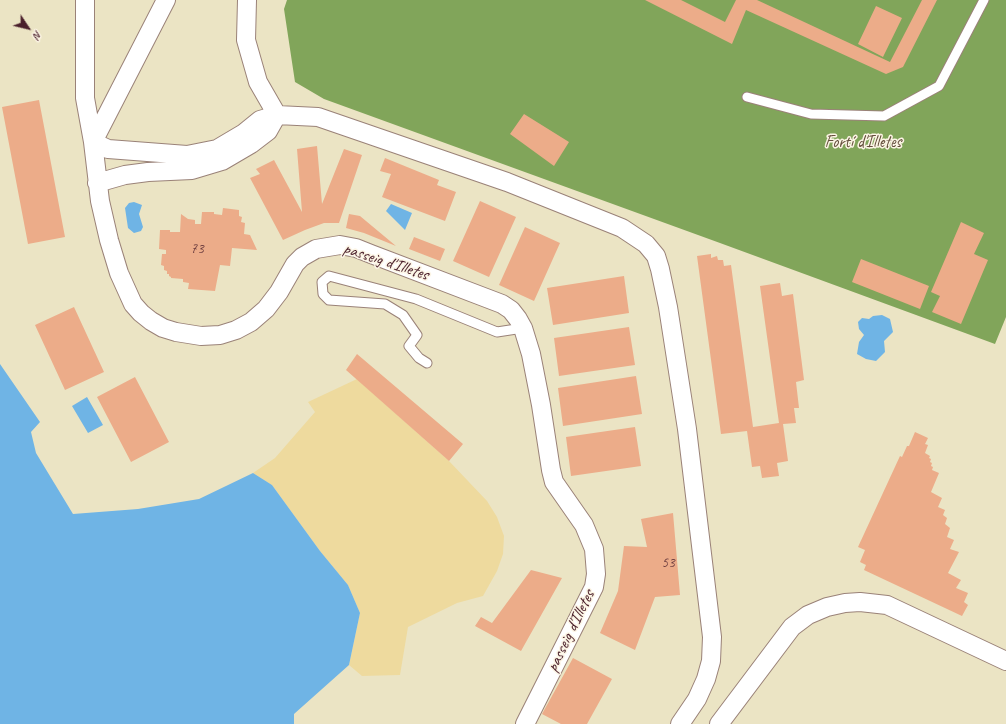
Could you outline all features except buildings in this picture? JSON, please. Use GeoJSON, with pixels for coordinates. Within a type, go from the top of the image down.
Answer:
{"type":"FeatureCollection","features":[{"type":"Feature","properties":{"kind":"street","name":"passeig d'Illetes"},"geometry":{"type":"LineString","coordinates":[[85,0],[85,98],[93,142],[97,183],[109,240],[119,273],[133,304],[141,313],[163,328],[176,332],[201,336],[220,335],[236,330],[251,322],[266,309],[279,292],[295,264],[302,257],[316,249],[340,245],[356,248],[502,304],[511,310],[523,328],[531,354],[554,482],[584,525],[594,549],[596,574],[594,587],[525,724]]}},
{"type":"Feature","properties":{"kind":"street"},"geometry":{"type":"LineString","coordinates":[[166,0],[93,142],[108,149],[187,155],[217,149],[244,133],[260,120],[277,115],[318,117],[507,182],[622,228],[646,244],[656,256],[668,310],[687,429],[712,637],[711,661],[706,679],[697,699],[680,724]]}},
{"type":"Feature","properties":{"kind":"street"},"geometry":{"type":"LineString","coordinates":[[247,0],[246,40],[258,82],[277,115]]}},
{"type":"Feature","properties":{"kind":"street"},"geometry":{"type":"LineString","coordinates":[[97,183],[126,175],[148,172],[192,170],[222,161],[251,144],[268,131],[277,115]]}},
{"type":"Feature","properties":{"kind":"street"},"geometry":{"type":"LineString","coordinates":[[719,724],[792,627],[808,615],[827,607],[845,603],[860,602],[887,605],[1006,661]]}},
{"type":"Feature","properties":{"kind":"lane"},"geometry":{"type":"LineString","coordinates":[[747,97],[811,114],[884,116],[939,86],[984,0]]}},
{"type":"Feature","properties":{"kind":"lane"},"geometry":{"type":"LineString","coordinates":[[427,363],[419,358],[408,346],[417,335],[403,315],[385,304],[330,300],[323,294],[322,282],[329,276],[416,299],[497,332],[523,328]]}},
{"type":"Feature","properties":{"kind":"green space","name":"Fortí d'Illetes"},"geometry":{"type":"Polygon","coordinates":[[[287,0],[1006,0],[1006,317],[995,344],[324,99],[295,82],[284,9],[287,0]]]}},
{"type":"Feature","properties":{"kind":"sand"},"geometry":{"type":"Polygon","coordinates":[[[357,379],[449,461],[487,501],[497,517],[504,536],[503,554],[497,571],[483,596],[457,603],[408,627],[400,675],[362,676],[349,665],[360,613],[348,585],[320,551],[272,485],[253,473],[275,458],[315,412],[308,402],[357,379]]]}},
{"type":"Feature","properties":{"kind":"water"},"geometry":{"type":"Polygon","coordinates":[[[134,202],[142,205],[139,214],[143,227],[141,231],[134,233],[128,228],[125,208],[129,203],[134,202]]]}},
{"type":"Feature","properties":{"kind":"water"},"geometry":{"type":"Polygon","coordinates":[[[391,204],[412,213],[405,230],[386,211],[391,204]]]}},
{"type":"Feature","properties":{"kind":"water"},"geometry":{"type":"Polygon","coordinates":[[[882,315],[890,319],[893,332],[884,341],[885,352],[876,361],[866,359],[857,354],[859,342],[864,335],[859,329],[858,322],[862,318],[869,319],[873,316],[882,315]]]}},
{"type":"Feature","properties":{"kind":"water"},"geometry":{"type":"Polygon","coordinates":[[[0,364],[40,422],[31,432],[36,453],[73,514],[138,509],[199,499],[253,473],[272,485],[320,551],[348,585],[360,613],[349,665],[294,714],[294,724],[0,724],[0,364]]]}},
{"type":"Feature","properties":{"kind":"water"},"geometry":{"type":"Polygon","coordinates":[[[87,397],[103,425],[88,433],[72,406],[87,397]]]}}]}
